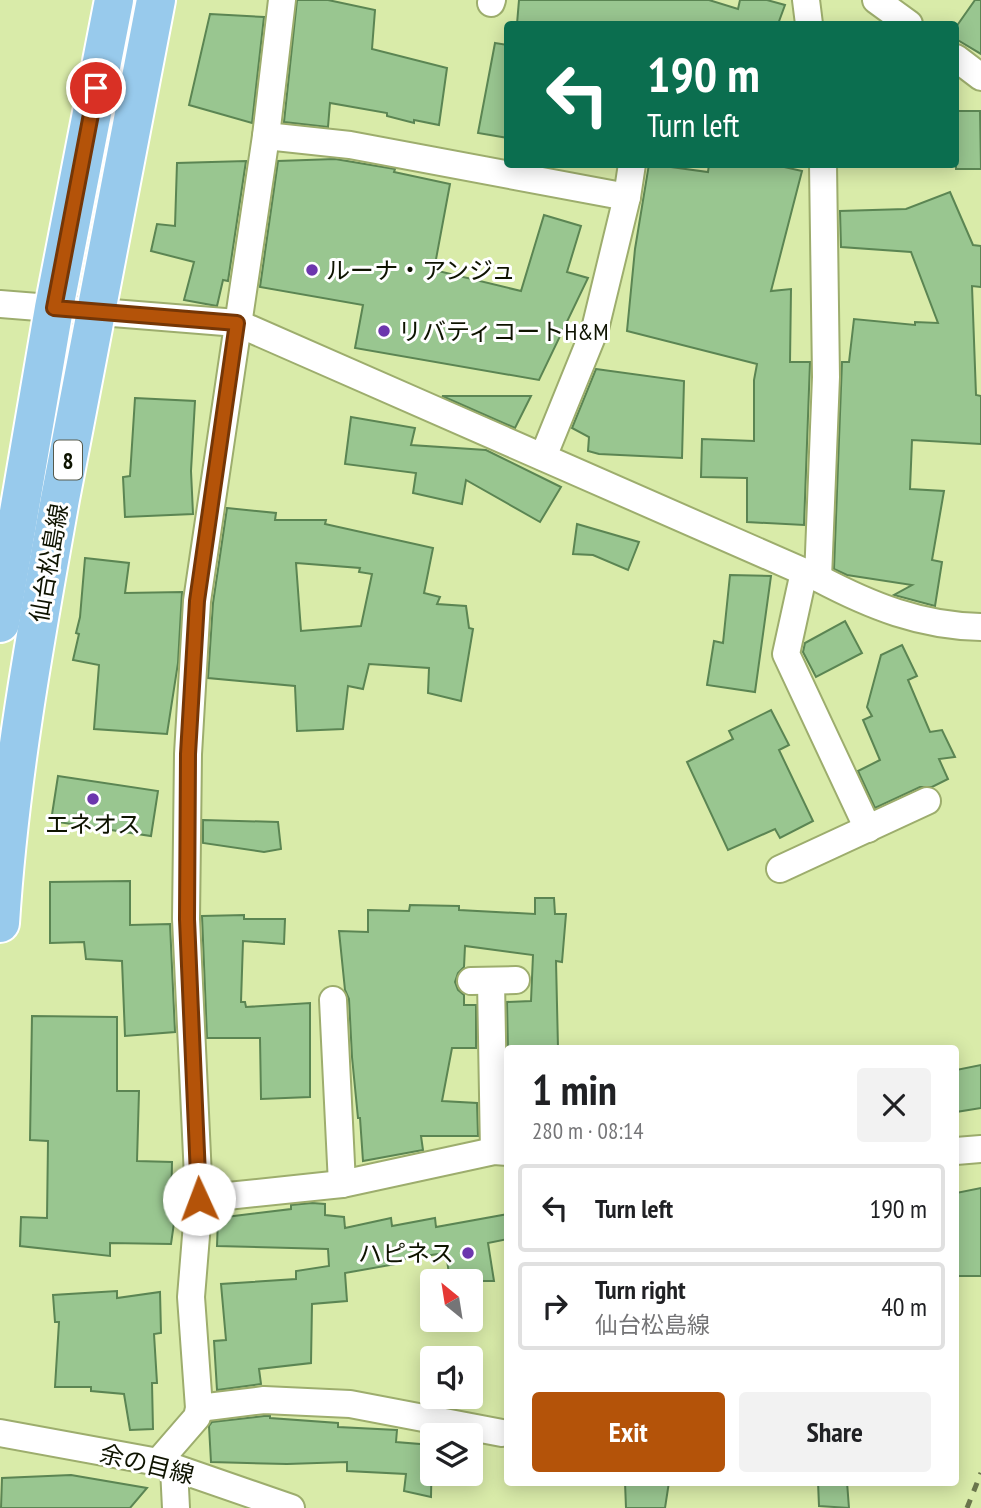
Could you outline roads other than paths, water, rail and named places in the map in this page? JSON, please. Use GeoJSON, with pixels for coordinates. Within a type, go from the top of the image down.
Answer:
{"type":"FeatureCollection","features":[{"type":"Feature","properties":{"kind":"main road","name":"仙台松島線"},"geometry":{"type":"LineString","coordinates":[[0,623],[54,308],[114,0]]}},
{"type":"Feature","properties":{"kind":"main road","name":"仙台松島線"},"geometry":{"type":"LineString","coordinates":[[0,923],[4,863],[39,613],[156,0]]}},
{"type":"Feature","properties":{"kind":"street"},"geometry":{"type":"LineString","coordinates":[[176,1508],[166,1465],[197,1417],[199,1408],[191,1297],[199,1199],[187,919],[188,754],[197,601],[265,136],[282,0]]}},
{"type":"Feature","properties":{"kind":"street"},"geometry":{"type":"LineString","coordinates":[[806,0],[809,21]]}},
{"type":"Feature","properties":{"kind":"street"},"geometry":{"type":"LineString","coordinates":[[876,0],[905,21]]}},
{"type":"Feature","properties":{"kind":"street"},"geometry":{"type":"LineString","coordinates":[[959,60],[981,76]]}},
{"type":"Feature","properties":{"kind":"street"},"geometry":{"type":"LineString","coordinates":[[265,136],[350,145],[627,197]]}},
{"type":"Feature","properties":{"kind":"street"},"geometry":{"type":"LineString","coordinates":[[542,457],[595,329],[627,197],[631,168]]}},
{"type":"Feature","properties":{"kind":"street"},"geometry":{"type":"LineString","coordinates":[[823,168],[827,377],[811,575],[786,654],[868,829]]}},
{"type":"Feature","properties":{"kind":"street"},"geometry":{"type":"LineString","coordinates":[[0,304],[237,323],[811,575],[851,596],[925,622],[981,626]]}},
{"type":"Feature","properties":{"kind":"street"},"geometry":{"type":"LineString","coordinates":[[780,869],[927,801]]}},
{"type":"Feature","properties":{"kind":"street"},"geometry":{"type":"LineString","coordinates":[[199,1199],[342,1184],[501,1152],[492,980]]}},
{"type":"Feature","properties":{"kind":"street"},"geometry":{"type":"LineString","coordinates":[[333,1000],[342,1184]]}},
{"type":"Feature","properties":{"kind":"street"},"geometry":{"type":"LineString","coordinates":[[959,1151],[981,1149]]}},
{"type":"Feature","properties":{"kind":"street"},"geometry":{"type":"LineString","coordinates":[[199,1408],[264,1400],[350,1404],[502,1433]]}},
{"type":"Feature","properties":{"kind":"street","name":"余の目線"},"geometry":{"type":"LineString","coordinates":[[0,1433],[166,1465],[291,1508]]}},
{"type":"Feature","properties":{"kind":"railway"},"geometry":{"type":"LineString","coordinates":[[967,1508],[981,1473]]}},
{"type":"Feature","properties":{"kind":"place","name":"ルーナ・アンジュ"},"geometry":{"type":"Point","coordinates":[312,270]}},
{"type":"Feature","properties":{"kind":"place","name":"リバティコートH&M"},"geometry":{"type":"Point","coordinates":[384,331]}},
{"type":"Feature","properties":{"kind":"place","name":"エネオス"},"geometry":{"type":"Point","coordinates":[93,799]}},
{"type":"Feature","properties":{"kind":"place","name":"ハピネス"},"geometry":{"type":"Point","coordinates":[468,1253]}}]}
